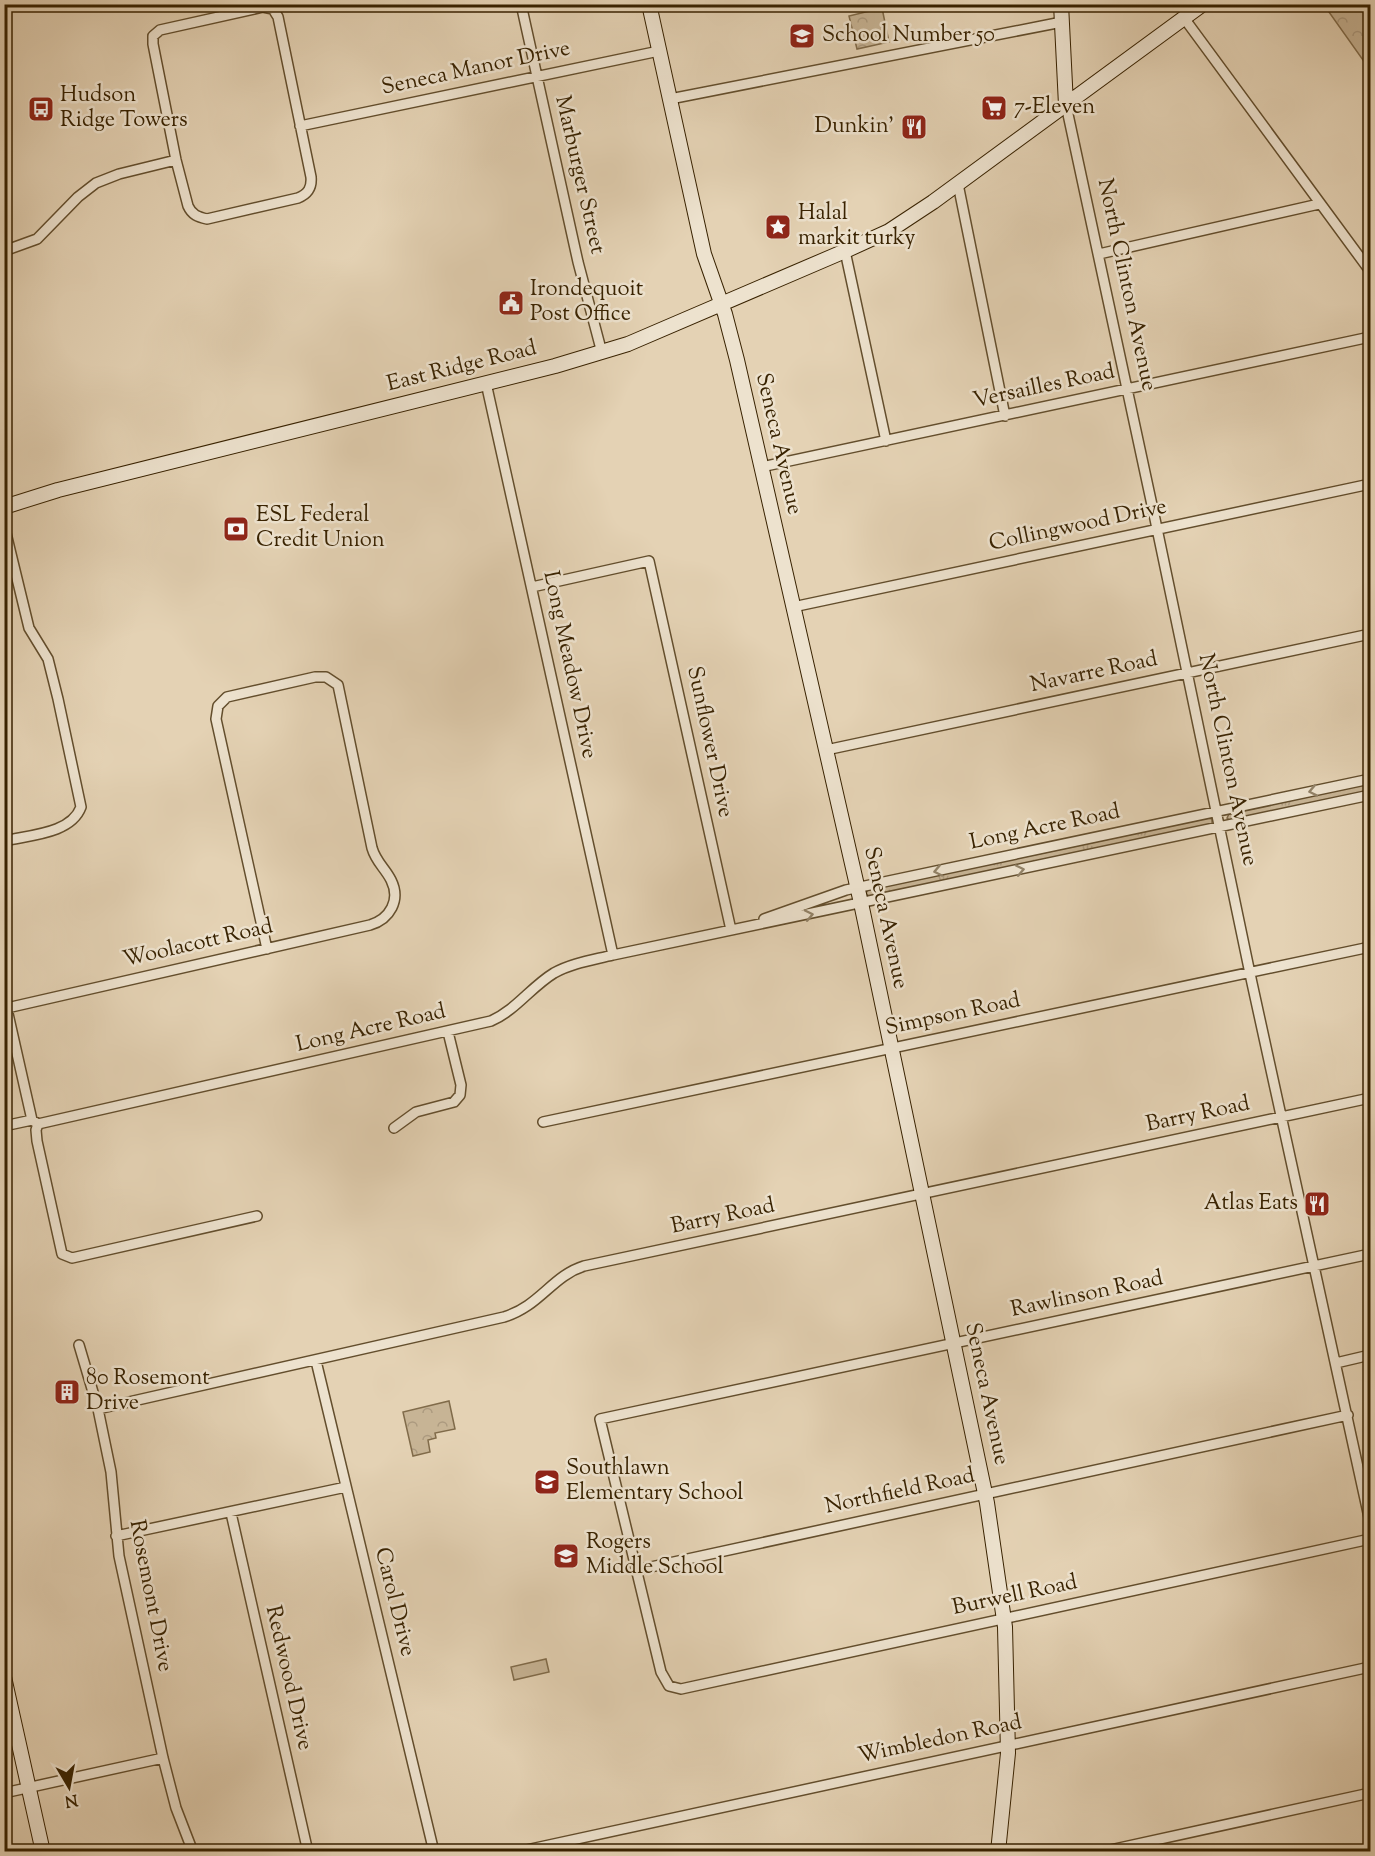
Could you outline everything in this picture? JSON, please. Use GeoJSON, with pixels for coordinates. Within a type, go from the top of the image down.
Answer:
{"type":"FeatureCollection","features":[{"type":"Feature","properties":{"kind":"main road","name":"Seneca Avenue"},"geometry":{"type":"LineString","coordinates":[[649,4],[704,254],[733,345],[826,750],[986,1493],[1004,1619],[1008,1746],[998,1851]]}},
{"type":"Feature","properties":{"kind":"main road","name":"North Clinton Avenue"},"geometry":{"type":"LineString","coordinates":[[1061,4],[1066,105]]}},
{"type":"Feature","properties":{"kind":"main road","name":"East Ridge Road"},"geometry":{"type":"LineString","coordinates":[[4,507],[58,490],[602,353],[889,231],[958,184],[1203,4]]}},
{"type":"Feature","properties":{"kind":"main road"},"geometry":{"type":"LineString","coordinates":[[4,1677],[43,1851]]}},
{"type":"Feature","properties":{"kind":"street","name":"Marburger Street"},"geometry":{"type":"LineString","coordinates":[[521,4],[578,262],[602,353]]}},
{"type":"Feature","properties":{"kind":"street"},"geometry":{"type":"LineString","coordinates":[[263,7],[273,9],[278,17],[312,182],[308,192],[298,198],[207,219],[200,218],[191,213],[188,206],[176,160],[153,36],[160,30],[263,7]]}},
{"type":"Feature","properties":{"kind":"street"},"geometry":{"type":"LineString","coordinates":[[1184,18],[1319,204],[1371,271]]}},
{"type":"Feature","properties":{"kind":"street"},"geometry":{"type":"LineString","coordinates":[[670,99],[1062,22]]}},
{"type":"Feature","properties":{"kind":"street","name":"Seneca Manor Drive"},"geometry":{"type":"LineString","coordinates":[[300,126],[659,51]]}},
{"type":"Feature","properties":{"kind":"street","name":"North Clinton Avenue"},"geometry":{"type":"LineString","coordinates":[[1066,105],[1282,1117],[1336,1363],[1367,1491],[1371,1522]]}},
{"type":"Feature","properties":{"kind":"street"},"geometry":{"type":"LineString","coordinates":[[4,251],[37,239],[78,197],[96,183],[118,174],[176,160]]}},
{"type":"Feature","properties":{"kind":"street"},"geometry":{"type":"LineString","coordinates":[[958,184],[1005,416]]}},
{"type":"Feature","properties":{"kind":"street"},"geometry":{"type":"LineString","coordinates":[[1099,254],[1319,204]]}},
{"type":"Feature","properties":{"kind":"street"},"geometry":{"type":"LineString","coordinates":[[845,251],[886,441]]}},
{"type":"Feature","properties":{"kind":"street","name":"Versailles Road"},"geometry":{"type":"LineString","coordinates":[[761,467],[1371,337]]}},
{"type":"Feature","properties":{"kind":"street","name":"Long Meadow Drive"},"geometry":{"type":"LineString","coordinates":[[486,383],[612,955]]}},
{"type":"Feature","properties":{"kind":"street","name":"Collingwood Drive"},"geometry":{"type":"LineString","coordinates":[[793,606],[1371,484]]}},
{"type":"Feature","properties":{"kind":"street"},"geometry":{"type":"LineString","coordinates":[[4,525],[29,628],[48,659],[81,807],[75,819],[65,827],[4,841]]}},
{"type":"Feature","properties":{"kind":"street","name":"Sunflower Drive"},"geometry":{"type":"LineString","coordinates":[[532,587],[649,561],[731,930]]}},
{"type":"Feature","properties":{"kind":"street","name":"Navarre Road"},"geometry":{"type":"LineString","coordinates":[[826,750],[1371,634]]}},
{"type":"Feature","properties":{"kind":"street","name":"Woolacott Road"},"geometry":{"type":"LineString","coordinates":[[7,1008],[267,949],[370,925],[384,920],[392,909],[394,888],[387,873],[376,860],[372,848],[338,685],[326,677],[315,677],[226,697],[218,706],[216,719],[267,949]]}},
{"type":"Feature","properties":{"kind":"street","name":"Long Acre Road"},"geometry":{"type":"LineString","coordinates":[[4,1126],[35,1122],[448,1032],[502,1016],[553,974],[567,967],[612,955],[731,930],[859,896],[1217,812],[1371,779]]}},
{"type":"Feature","properties":{"kind":"street","name":"Long Acre Road"},"geometry":{"type":"LineString","coordinates":[[731,930],[859,896],[1221,827],[1371,795]]}},
{"type":"Feature","properties":{"kind":"street","name":"Simpson Road"},"geometry":{"type":"LineString","coordinates":[[543,1122],[1371,947]]}},
{"type":"Feature","properties":{"kind":"street"},"geometry":{"type":"LineString","coordinates":[[4,996],[35,1122],[37,1141],[62,1254],[72,1258],[257,1216]]}},
{"type":"Feature","properties":{"kind":"street"},"geometry":{"type":"LineString","coordinates":[[394,1128],[416,1112],[454,1102],[460,1095],[461,1085],[448,1032]]}},
{"type":"Feature","properties":{"kind":"street","name":"Barry Road"},"geometry":{"type":"LineString","coordinates":[[98,1408],[316,1361],[513,1314],[539,1299],[567,1273],[584,1266],[1371,1098]]}},
{"type":"Feature","properties":{"kind":"street","name":"Rawlinson Road"},"geometry":{"type":"LineString","coordinates":[[637,1570],[600,1419],[1371,1254]]}},
{"type":"Feature","properties":{"kind":"street","name":"Rosemont Drive"},"geometry":{"type":"LineString","coordinates":[[79,1345],[98,1408],[111,1472],[116,1536],[163,1758],[176,1808],[193,1851]]}},
{"type":"Feature","properties":{"kind":"street"},"geometry":{"type":"LineString","coordinates":[[1336,1363],[1371,1355]]}},
{"type":"Feature","properties":{"kind":"street","name":"Carol Drive"},"geometry":{"type":"LineString","coordinates":[[316,1361],[434,1851]]}},
{"type":"Feature","properties":{"kind":"street","name":"Northfield Road"},"geometry":{"type":"LineString","coordinates":[[637,1570],[1348,1415]]}},
{"type":"Feature","properties":{"kind":"street"},"geometry":{"type":"LineString","coordinates":[[116,1536],[346,1487]]}},
{"type":"Feature","properties":{"kind":"street","name":"Redwood Drive"},"geometry":{"type":"LineString","coordinates":[[231,1513],[308,1851]]}},
{"type":"Feature","properties":{"kind":"street","name":"Burwell Road"},"geometry":{"type":"LineString","coordinates":[[637,1570],[661,1672],[669,1686],[681,1689],[1371,1539]]}},
{"type":"Feature","properties":{"kind":"street","name":"Wimbledon Road"},"geometry":{"type":"LineString","coordinates":[[518,1851],[1371,1667]]}},
{"type":"Feature","properties":{"kind":"street"},"geometry":{"type":"LineString","coordinates":[[4,1793],[163,1758]]}},
{"type":"Feature","properties":{"kind":"street"},"geometry":{"type":"LineString","coordinates":[[1101,1851],[1371,1792]]}},
{"type":"Feature","properties":{"kind":"green space"},"geometry":{"type":"Polygon","coordinates":[[[1324,5],[1358,5],[1370,22],[1370,70],[1324,5]]]}},
{"type":"Feature","properties":{"kind":"green space"},"geometry":{"type":"Polygon","coordinates":[[[882,8],[889,42],[857,49],[849,16],[882,8]]]}},
{"type":"Feature","properties":{"kind":"green space"},"geometry":{"type":"Polygon","coordinates":[[[1370,783],[1370,791],[1229,820],[1227,818],[1229,814],[1370,783]]]}},
{"type":"Feature","properties":{"kind":"green space"},"geometry":{"type":"Polygon","coordinates":[[[1212,819],[1212,824],[870,898],[866,893],[868,890],[1212,819]]]}},
{"type":"Feature","properties":{"kind":"green space"},"geometry":{"type":"Polygon","coordinates":[[[449,1401],[455,1429],[435,1433],[436,1438],[428,1440],[430,1452],[413,1456],[403,1412],[449,1401]]]}},
{"type":"Feature","properties":{"kind":"green space"},"geometry":{"type":"Polygon","coordinates":[[[546,1659],[549,1672],[514,1680],[511,1667],[546,1659]]]}},
{"type":"Feature","properties":{"kind":"place","name":"School Number 50"},"geometry":{"type":"Point","coordinates":[802,36]}},
{"type":"Feature","properties":{"kind":"place","name":"7-Eleven"},"geometry":{"type":"Point","coordinates":[994,108]}},
{"type":"Feature","properties":{"kind":"place","name":"Hudson Ridge Towers"},"geometry":{"type":"Point","coordinates":[41,109]}},
{"type":"Feature","properties":{"kind":"place","name":"Dunkin'"},"geometry":{"type":"Point","coordinates":[914,127]}},
{"type":"Feature","properties":{"kind":"place","name":"Halal markit turky"},"geometry":{"type":"Point","coordinates":[778,227]}},
{"type":"Feature","properties":{"kind":"place","name":"Irondequoit Post Office"},"geometry":{"type":"Point","coordinates":[511,303]}},
{"type":"Feature","properties":{"kind":"place","name":"ESL Federal Credit Union"},"geometry":{"type":"Point","coordinates":[236,529]}},
{"type":"Feature","properties":{"kind":"place","name":"Atlas Eats"},"geometry":{"type":"Point","coordinates":[1317,1204]}},
{"type":"Feature","properties":{"kind":"place","name":"80 Rosemont Drive"},"geometry":{"type":"Point","coordinates":[67,1392]}},
{"type":"Feature","properties":{"kind":"place","name":"Southlawn Elementary School"},"geometry":{"type":"Point","coordinates":[547,1482]}},
{"type":"Feature","properties":{"kind":"place","name":"Rogers Middle School"},"geometry":{"type":"Point","coordinates":[566,1556]}}]}
